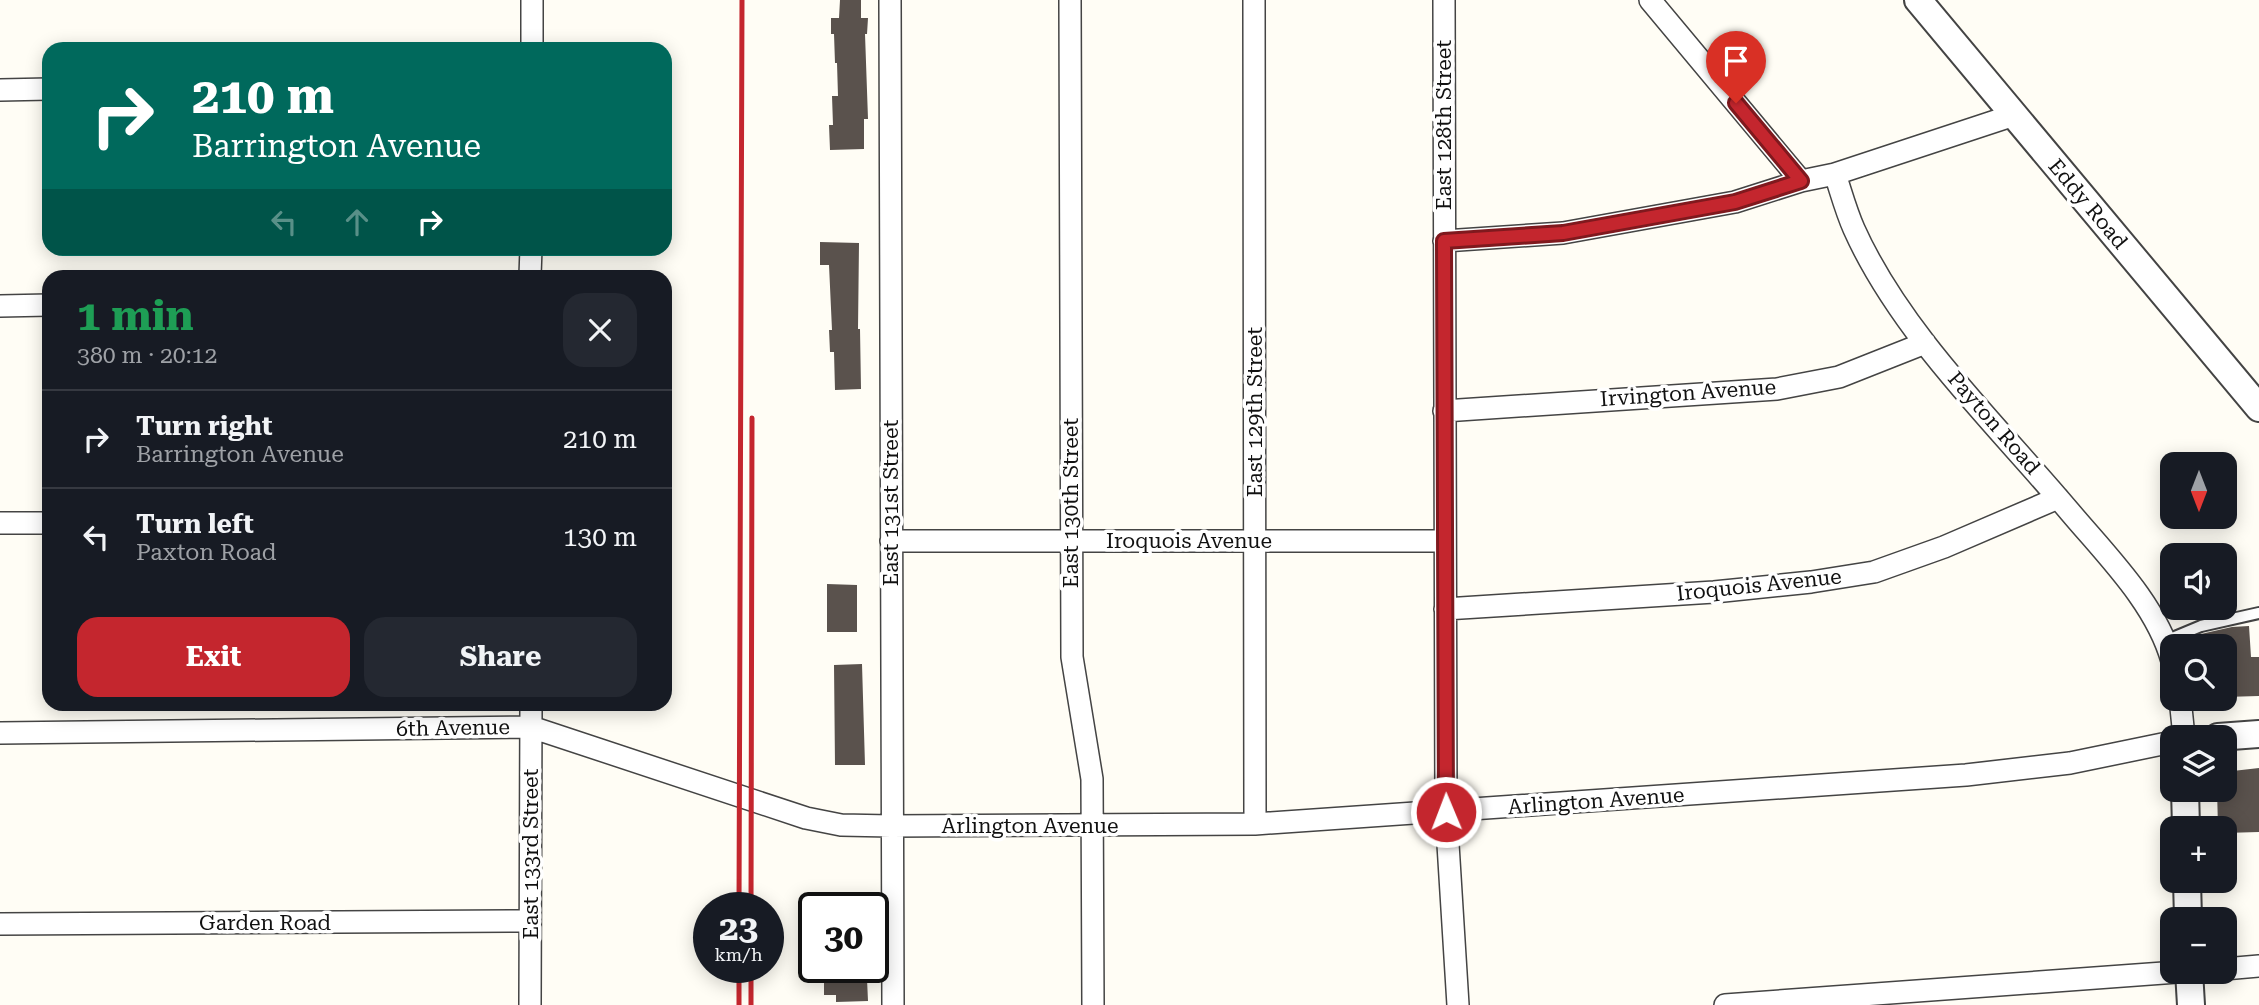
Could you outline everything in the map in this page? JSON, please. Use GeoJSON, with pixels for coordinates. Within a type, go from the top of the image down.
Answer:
{"type":"FeatureCollection","features":[{"type":"Feature","properties":{"kind":"street"},"geometry":{"type":"LineString","coordinates":[[532,0],[532,42]]}},
{"type":"Feature","properties":{"kind":"street","name":"East 131st Street"},"geometry":{"type":"LineString","coordinates":[[890,0],[893,1005]]}},
{"type":"Feature","properties":{"kind":"street","name":"East 130th Street"},"geometry":{"type":"LineString","coordinates":[[1070,0],[1072,657],[1092,779],[1093,1005]]}},
{"type":"Feature","properties":{"kind":"street","name":"East 129th Street"},"geometry":{"type":"LineString","coordinates":[[1254,0],[1255,824]]}},
{"type":"Feature","properties":{"kind":"street","name":"East 128th Street"},"geometry":{"type":"LineString","coordinates":[[1444,0],[1446,812],[1458,1005]]}},
{"type":"Feature","properties":{"kind":"street"},"geometry":{"type":"LineString","coordinates":[[1650,0],[1801,181]]}},
{"type":"Feature","properties":{"kind":"street","name":"Eddy Road"},"geometry":{"type":"LineString","coordinates":[[1918,0],[2259,408]]}},
{"type":"Feature","properties":{"kind":"street"},"geometry":{"type":"LineString","coordinates":[[0,90],[42,89]]}},
{"type":"Feature","properties":{"kind":"street"},"geometry":{"type":"LineString","coordinates":[[1444,241],[1563,233],[1735,202],[1801,181],[1835,174],[2014,116]]}},
{"type":"Feature","properties":{"kind":"street","name":"Payton Road"},"geometry":{"type":"LineString","coordinates":[[1835,174],[1854,229],[1884,282],[1924,343],[2143,601],[2160,634]]}},
{"type":"Feature","properties":{"kind":"street"},"geometry":{"type":"LineString","coordinates":[[0,306],[42,305]]}},
{"type":"Feature","properties":{"kind":"street","name":"Irvington Avenue"},"geometry":{"type":"LineString","coordinates":[[1444,411],[1777,388],[1839,377],[1924,343]]}},
{"type":"Feature","properties":{"kind":"street","name":"Iroquois Avenue"},"geometry":{"type":"LineString","coordinates":[[1445,609],[1713,592],[1811,582],[1874,572],[1944,547],[2058,498]]}},
{"type":"Feature","properties":{"kind":"street"},"geometry":{"type":"LineString","coordinates":[[0,523],[42,523]]}},
{"type":"Feature","properties":{"kind":"street","name":"Iroquois Avenue"},"geometry":{"type":"LineString","coordinates":[[891,541],[1444,541]]}},
{"type":"Feature","properties":{"kind":"street","name":"East 133rd Street"},"geometry":{"type":"LineString","coordinates":[[530,1005],[531,711]]}},
{"type":"Feature","properties":{"kind":"street","name":"6th Avenue"},"geometry":{"type":"LineString","coordinates":[[0,733],[531,727],[806,818],[841,825],[891,826]]}},
{"type":"Feature","properties":{"kind":"street"},"geometry":{"type":"LineString","coordinates":[[2237,736],[2259,734]]}},
{"type":"Feature","properties":{"kind":"street","name":"Arlington Avenue"},"geometry":{"type":"LineString","coordinates":[[891,826],[1092,827],[1255,824],[1446,812],[1966,775],[2070,763],[2160,744]]}},
{"type":"Feature","properties":{"kind":"street","name":"Garden Road"},"geometry":{"type":"LineString","coordinates":[[0,925],[530,921]]}},
{"type":"Feature","properties":{"kind":"street"},"geometry":{"type":"LineString","coordinates":[[2237,968],[2259,966]]}},
{"type":"Feature","properties":{"kind":"street"},"geometry":{"type":"LineString","coordinates":[[1725,1005],[2160,973]]}},
{"type":"Feature","properties":{"kind":"street"},"geometry":{"type":"LineString","coordinates":[[2190,984],[2190,1005]]}},
{"type":"Feature","properties":{"kind":"lane"},"geometry":{"type":"LineString","coordinates":[[2191,634],[2201,626],[2259,613]]}},
{"type":"Feature","properties":{"kind":"building"},"geometry":{"type":"Polygon","coordinates":[[[840,0],[861,0],[861,18],[868,18],[865,34],[868,119],[864,119],[864,149],[830,150],[832,96],[838,96],[831,18],[839,18],[840,0]]]}},
{"type":"Feature","properties":{"kind":"building"},"geometry":{"type":"Polygon","coordinates":[[[820,242],[859,243],[858,329],[861,389],[835,390],[834,352],[830,352],[829,330],[832,330],[829,265],[820,265],[820,242]]]}},
{"type":"Feature","properties":{"kind":"building"},"geometry":{"type":"Polygon","coordinates":[[[827,584],[857,585],[857,632],[827,632],[827,584]]]}},
{"type":"Feature","properties":{"kind":"building"},"geometry":{"type":"Polygon","coordinates":[[[2249,626],[2251,657],[2259,657],[2259,696],[2237,697],[2237,634],[2201,634],[2249,626]]]}},
{"type":"Feature","properties":{"kind":"building"},"geometry":{"type":"Polygon","coordinates":[[[862,664],[865,765],[835,765],[834,665],[862,664]]]}},
{"type":"Feature","properties":{"kind":"building"},"geometry":{"type":"Polygon","coordinates":[[[2259,768],[2259,832],[2237,833],[2237,816],[2218,816],[2217,802],[2237,802],[2237,771],[2259,768]]]}},
{"type":"Feature","properties":{"kind":"building"},"geometry":{"type":"Polygon","coordinates":[[[824,983],[867,983],[868,1001],[836,1002],[836,995],[824,995],[824,983]]]}},
{"type":"Feature","properties":{"kind":"railway"},"geometry":{"type":"LineString","coordinates":[[739,892],[742,0]]}},
{"type":"Feature","properties":{"kind":"railway"},"geometry":{"type":"LineString","coordinates":[[751,892],[752,418]]}},
{"type":"Feature","properties":{"kind":"railway"},"geometry":{"type":"LineString","coordinates":[[739,983],[739,1005]]}},
{"type":"Feature","properties":{"kind":"railway"},"geometry":{"type":"LineString","coordinates":[[751,983],[751,1005]]}},
{"type":"Feature","properties":{"kind":"route"},"geometry":{"type":"LineString","coordinates":[[1446,812],[1444,241],[1563,233],[1735,202],[1801,181],[1736,103]]}}]}
